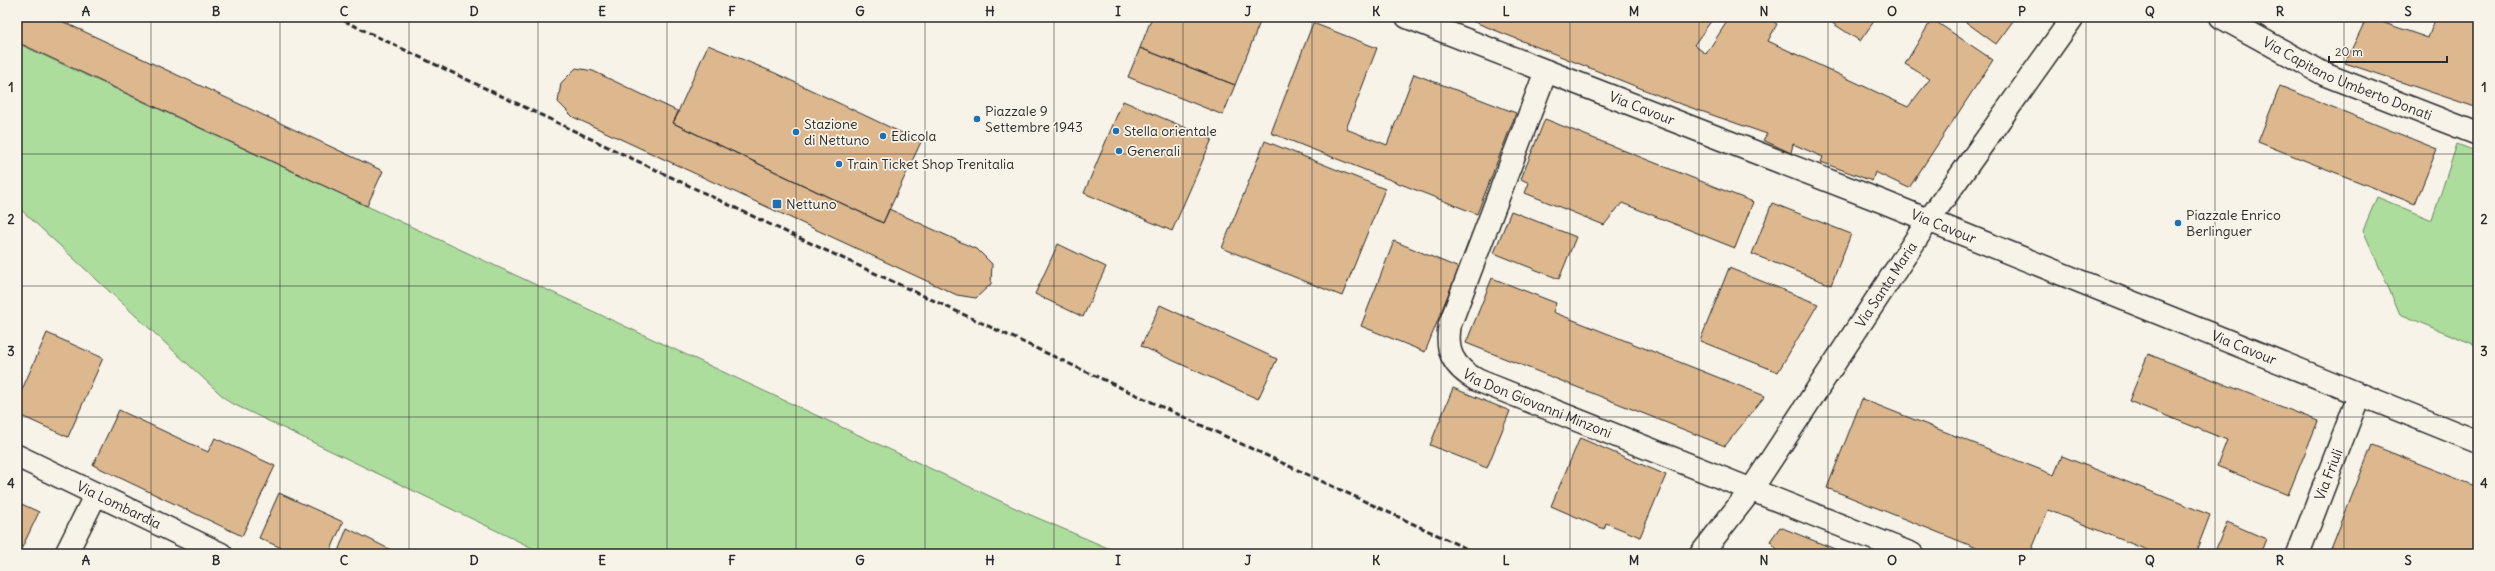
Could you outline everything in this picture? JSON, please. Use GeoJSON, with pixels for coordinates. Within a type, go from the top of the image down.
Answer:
{"type":"FeatureCollection","features":[{"type":"Feature","properties":{"kind":"main road","name":"Via Cavour"},"geometry":{"type":"LineString","coordinates":[[1407,17],[1928,221],[2478,442]]}},
{"type":"Feature","properties":{"kind":"main road","name":"Via Santa Maria"},"geometry":{"type":"LineString","coordinates":[[1702,554],[1751,490],[1928,221],[2073,17]]}},
{"type":"Feature","properties":{"kind":"main road","name":"Via Capitano Umberto Donati"},"geometry":{"type":"LineString","coordinates":[[2220,17],[2326,75],[2478,134]]}},
{"type":"Feature","properties":{"kind":"main road","name":"Via Don Giovanni Minzoni"},"geometry":{"type":"LineString","coordinates":[[1546,71],[1450,324],[1448,336],[1452,359],[1465,374],[1477,380],[1912,554]]}},
{"type":"Feature","properties":{"kind":"main road","name":"Via Friuli"},"geometry":{"type":"LineString","coordinates":[[2298,554],[2359,395]]}},
{"type":"Feature","properties":{"kind":"main road","name":"Via Lombardia"},"geometry":{"type":"LineString","coordinates":[[17,456],[221,554]]}},
{"type":"Feature","properties":{"kind":"main road"},"geometry":{"type":"LineString","coordinates":[[66,554],[96,494]]}},
{"type":"Feature","properties":{"kind":"green space"},"geometry":{"type":"Polygon","coordinates":[[[17,43],[1026,513],[1122,554],[545,554],[229,402],[17,206],[17,43]]]}},
{"type":"Feature","properties":{"kind":"green space"},"geometry":{"type":"Polygon","coordinates":[[[2457,144],[2478,152],[2478,346],[2400,314],[2363,230],[2377,197],[2432,220],[2457,144]]]}},
{"type":"Feature","properties":{"kind":"building"},"geometry":{"type":"Polygon","coordinates":[[[17,17],[53,17],[383,171],[367,206],[17,42],[17,17]]]}},
{"type":"Feature","properties":{"kind":"building"},"geometry":{"type":"Polygon","coordinates":[[[1152,17],[1262,17],[1235,85],[1140,48],[1152,17]]]}},
{"type":"Feature","properties":{"kind":"building"},"geometry":{"type":"Polygon","coordinates":[[[1462,17],[1714,17],[1694,45],[1706,54],[1730,17],[1767,17],[1777,24],[1768,41],[1908,107],[1930,79],[1905,64],[1932,19],[1993,60],[1909,188],[1875,172],[1872,181],[1821,162],[1823,157],[1793,144],[1791,153],[1763,140],[1767,134],[1675,102],[1462,17]]]}},
{"type":"Feature","properties":{"kind":"building"},"geometry":{"type":"Polygon","coordinates":[[[1823,17],[1877,17],[1860,41],[1823,17]]]}},
{"type":"Feature","properties":{"kind":"building"},"geometry":{"type":"Polygon","coordinates":[[[1959,17],[2016,17],[1996,44],[1959,17]]]}},
{"type":"Feature","properties":{"kind":"building"},"geometry":{"type":"Polygon","coordinates":[[[2367,17],[2428,38],[2436,17],[2478,17],[2478,108],[2345,63],[2367,17]]]}},
{"type":"Feature","properties":{"kind":"building"},"geometry":{"type":"Polygon","coordinates":[[[1313,23],[1377,48],[1346,129],[1387,145],[1414,74],[1516,113],[1477,214],[1271,133],[1313,23]]]}},
{"type":"Feature","properties":{"kind":"building","name":"Stazione di Nettuno"},"geometry":{"type":"Polygon","coordinates":[[[708,45],[775,73],[921,142],[883,223],[673,123],[708,45]]]}},
{"type":"Feature","properties":{"kind":"building"},"geometry":{"type":"Polygon","coordinates":[[[1140,48],[1235,85],[1223,115],[1128,77],[1140,48]]]}},
{"type":"Feature","properties":{"kind":"building"},"geometry":{"type":"Polygon","coordinates":[[[576,68],[593,71],[679,112],[673,123],[883,223],[889,209],[978,250],[992,264],[991,284],[976,298],[957,295],[573,117],[558,102],[561,83],[576,68]]]}},
{"type":"Feature","properties":{"kind":"building"},"geometry":{"type":"Polygon","coordinates":[[[2280,86],[2437,149],[2415,204],[2258,142],[2280,86]]]}},
{"type":"Feature","properties":{"kind":"building"},"geometry":{"type":"Polygon","coordinates":[[[1123,101],[1212,139],[1172,231],[1084,193],[1123,101]]]}},
{"type":"Feature","properties":{"kind":"building"},"geometry":{"type":"Polygon","coordinates":[[[1545,119],[1753,202],[1735,248],[1622,203],[1604,225],[1525,193],[1529,183],[1521,179],[1545,119]]]}},
{"type":"Feature","properties":{"kind":"building"},"geometry":{"type":"Polygon","coordinates":[[[1265,141],[1385,189],[1342,296],[1222,248],[1265,141]]]}},
{"type":"Feature","properties":{"kind":"building"},"geometry":{"type":"Polygon","coordinates":[[[1772,203],[1851,234],[1831,285],[1752,254],[1772,203]]]}},
{"type":"Feature","properties":{"kind":"building"},"geometry":{"type":"Polygon","coordinates":[[[1511,211],[1576,237],[1559,279],[1494,253],[1511,211]]]}},
{"type":"Feature","properties":{"kind":"building"},"geometry":{"type":"Polygon","coordinates":[[[1394,241],[1459,268],[1425,352],[1361,326],[1394,241]]]}},
{"type":"Feature","properties":{"kind":"building"},"geometry":{"type":"Polygon","coordinates":[[[1058,244],[1106,267],[1083,317],[1035,294],[1058,244]]]}},
{"type":"Feature","properties":{"kind":"building"},"geometry":{"type":"Polygon","coordinates":[[[1729,268],[1818,304],[1778,372],[1700,341],[1729,268]]]}},
{"type":"Feature","properties":{"kind":"building"},"geometry":{"type":"Polygon","coordinates":[[[1492,278],[1556,303],[1553,312],[1765,396],[1725,446],[1466,343],[1492,278]]]}},
{"type":"Feature","properties":{"kind":"building"},"geometry":{"type":"Polygon","coordinates":[[[1160,305],[1277,359],[1258,399],[1141,346],[1160,305]]]}},
{"type":"Feature","properties":{"kind":"building"},"geometry":{"type":"Polygon","coordinates":[[[47,333],[103,358],[68,437],[17,414],[17,401],[47,333]]]}},
{"type":"Feature","properties":{"kind":"building"},"geometry":{"type":"Polygon","coordinates":[[[2148,354],[2318,421],[2288,495],[2217,466],[2227,440],[2129,401],[2148,354]]]}},
{"type":"Feature","properties":{"kind":"building"},"geometry":{"type":"Polygon","coordinates":[[[1453,388],[1510,411],[1487,468],[1430,445],[1453,388]]]}},
{"type":"Feature","properties":{"kind":"building"},"geometry":{"type":"Polygon","coordinates":[[[1862,399],[2054,475],[2062,456],[2210,515],[2195,554],[2157,554],[2048,510],[2030,554],[1992,554],[1827,488],[1862,399]]]}},
{"type":"Feature","properties":{"kind":"building"},"geometry":{"type":"Polygon","coordinates":[[[119,410],[208,452],[215,438],[275,466],[242,536],[93,465],[119,410]]]}},
{"type":"Feature","properties":{"kind":"building"},"geometry":{"type":"Polygon","coordinates":[[[1580,438],[1666,475],[1640,537],[1606,523],[1604,529],[1551,506],[1580,438]]]}},
{"type":"Feature","properties":{"kind":"building"},"geometry":{"type":"Polygon","coordinates":[[[2372,445],[2478,487],[2478,554],[2329,554],[2372,445]]]}},
{"type":"Feature","properties":{"kind":"building"},"geometry":{"type":"Polygon","coordinates":[[[279,493],[343,522],[329,554],[295,554],[259,538],[279,493]]]}},
{"type":"Feature","properties":{"kind":"building"},"geometry":{"type":"Polygon","coordinates":[[[17,502],[39,512],[19,554],[17,554],[17,502]]]}},
{"type":"Feature","properties":{"kind":"building"},"geometry":{"type":"Polygon","coordinates":[[[2227,522],[2266,539],[2260,554],[2214,554],[2227,522]]]}},
{"type":"Feature","properties":{"kind":"building"},"geometry":{"type":"Polygon","coordinates":[[[1780,527],[1847,554],[1781,554],[1770,541],[1780,527]]]}},
{"type":"Feature","properties":{"kind":"building"},"geometry":{"type":"Polygon","coordinates":[[[347,528],[399,554],[337,554],[347,528]]]}},
{"type":"Feature","properties":{"kind":"railway"},"geometry":{"type":"LineString","coordinates":[[336,17],[767,223],[1478,554]]}},
{"type":"Feature","properties":{"kind":"place","name":"Piazzale 9 Settembre 1943"},"geometry":{"type":"Point","coordinates":[977,119]}},
{"type":"Feature","properties":{"kind":"place","name":"Stella orientale"},"geometry":{"type":"Point","coordinates":[1116,131]}},
{"type":"Feature","properties":{"kind":"place","name":"Stazione di Nettuno"},"geometry":{"type":"Point","coordinates":[796,132]}},
{"type":"Feature","properties":{"kind":"place","name":"Edicola"},"geometry":{"type":"Point","coordinates":[883,136]}},
{"type":"Feature","properties":{"kind":"place","name":"Generali"},"geometry":{"type":"Point","coordinates":[1119,151]}},
{"type":"Feature","properties":{"kind":"place","name":"Train Ticket Shop Trenitalia"},"geometry":{"type":"Point","coordinates":[839,164]}},
{"type":"Feature","properties":{"kind":"place","name":"Nettuno"},"geometry":{"type":"Point","coordinates":[777,204]}},
{"type":"Feature","properties":{"kind":"place","name":"Piazzale Enrico Berlinguer"},"geometry":{"type":"Point","coordinates":[2178,223]}}]}
